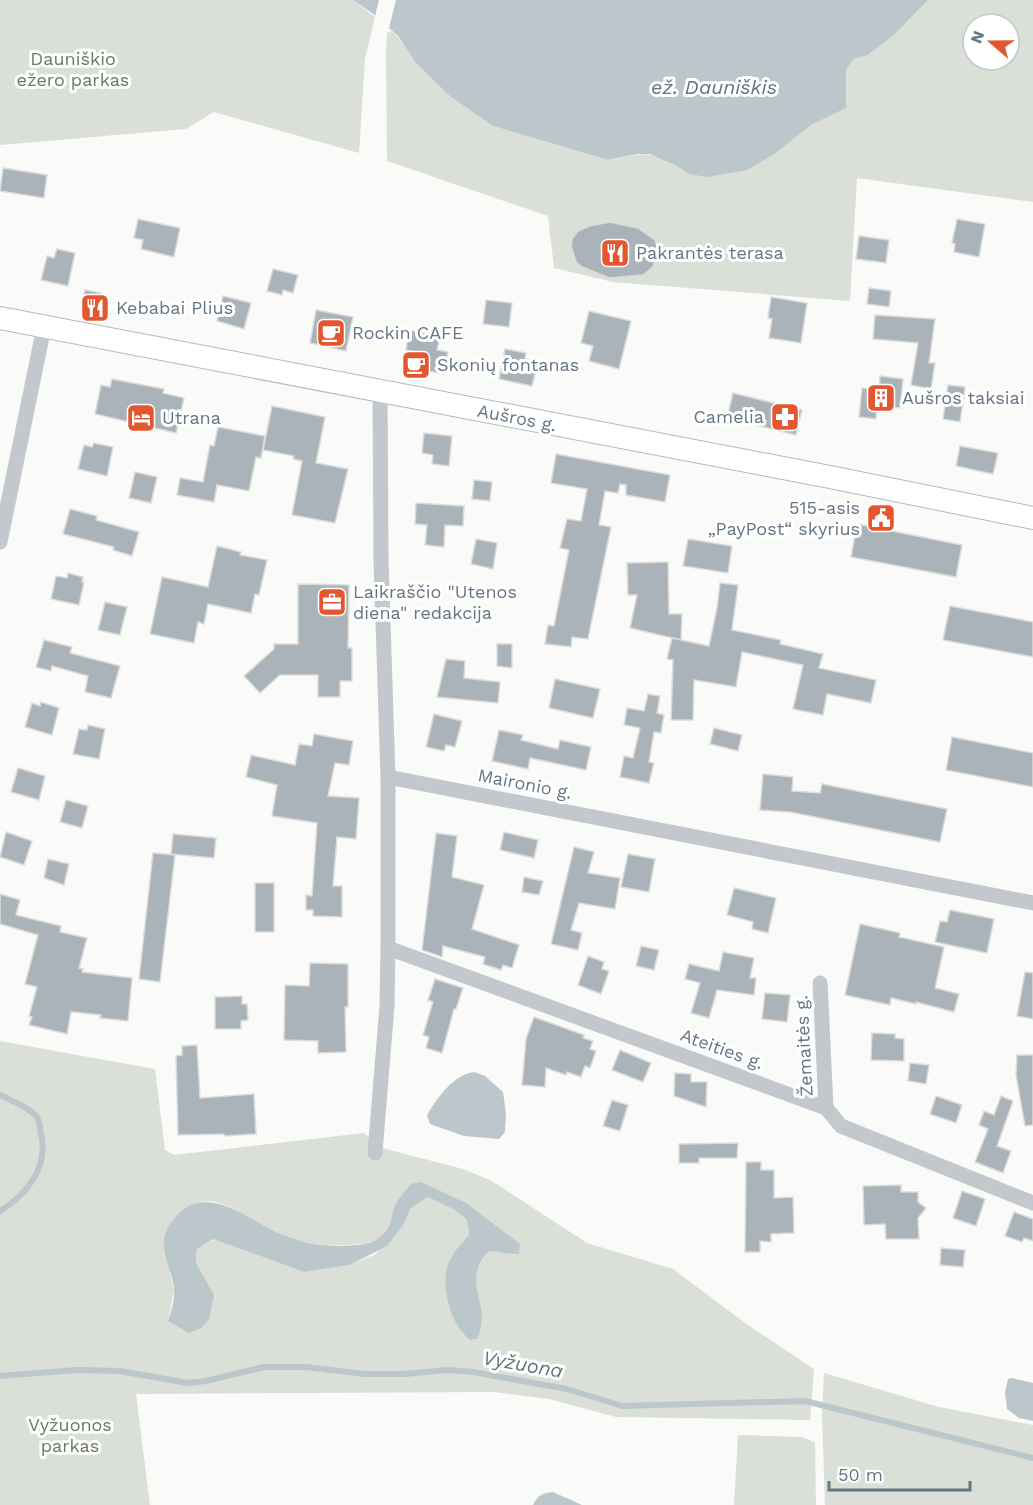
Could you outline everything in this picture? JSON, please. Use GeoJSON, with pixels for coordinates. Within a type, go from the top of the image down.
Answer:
{"type":"FeatureCollection","features":[{"type":"Feature","properties":{"kind":"street","name":"Aušros g."},"geometry":{"type":"LineString","coordinates":[[0,318],[1033,518]]}},
{"type":"Feature","properties":{"kind":"street"},"geometry":{"type":"LineString","coordinates":[[0,542],[44,327]]}},
{"type":"Feature","properties":{"kind":"street"},"geometry":{"type":"LineString","coordinates":[[375,1153],[387,1006],[388,948],[388,777],[381,560],[380,391]]}},
{"type":"Feature","properties":{"kind":"street","name":"Maironio g."},"geometry":{"type":"LineString","coordinates":[[388,777],[1033,903]]}},
{"type":"Feature","properties":{"kind":"street","name":"Ateities g."},"geometry":{"type":"LineString","coordinates":[[388,948],[826,1108],[841,1126],[1033,1203]]}},
{"type":"Feature","properties":{"kind":"street","name":"Žemaitės g."},"geometry":{"type":"LineString","coordinates":[[820,983],[826,1108]]}},
{"type":"Feature","properties":{"kind":"green space","name":"Dauniškio ežero parkas"},"geometry":{"type":"Polygon","coordinates":[[[0,0],[353,0],[375,17],[365,59],[359,153],[214,112],[186,129],[0,145],[0,0]]]}},
{"type":"Feature","properties":{"kind":"green space"},"geometry":{"type":"Polygon","coordinates":[[[928,0],[1033,0],[1033,202],[857,178],[850,301],[613,282],[554,268],[548,216],[387,161],[386,54],[387,33],[391,31],[398,37],[415,62],[493,126],[608,160],[643,154],[650,155],[664,159],[689,174],[776,153],[811,125],[846,108],[846,70],[854,59],[868,55],[894,35],[928,0]]]}},
{"type":"Feature","properties":{"kind":"green space","name":"Vyžuonos parkas"},"geometry":{"type":"Polygon","coordinates":[[[0,1041],[155,1069],[165,1150],[174,1155],[364,1133],[382,1148],[463,1169],[492,1181],[587,1243],[673,1269],[745,1323],[814,1369],[810,1420],[616,1417],[549,1399],[494,1392],[136,1394],[150,1505],[0,1505],[0,1041]],[[421,1182],[399,1200],[384,1234],[366,1244],[331,1246],[295,1240],[260,1225],[224,1204],[211,1201],[199,1202],[184,1210],[171,1221],[170,1273],[174,1291],[168,1321],[196,1263],[196,1250],[214,1239],[304,1272],[350,1265],[376,1254],[404,1224],[410,1209],[428,1197],[455,1210],[467,1220],[469,1235],[449,1261],[449,1306],[463,1334],[470,1340],[477,1339],[482,1319],[476,1282],[479,1263],[488,1251],[501,1251],[515,1255],[520,1244],[421,1182]]]}},
{"type":"Feature","properties":{"kind":"green space"},"geometry":{"type":"Polygon","coordinates":[[[824,1373],[939,1407],[1033,1425],[1033,1505],[825,1505],[822,1415],[824,1373]]]}},
{"type":"Feature","properties":{"kind":"green space"},"geometry":{"type":"Polygon","coordinates":[[[738,1435],[802,1437],[815,1442],[816,1505],[734,1505],[738,1435]]]}},
{"type":"Feature","properties":{"kind":"water","name":"ež. Dauniškis"},"geometry":{"type":"Polygon","coordinates":[[[353,0],[928,0],[894,35],[868,55],[854,59],[846,70],[846,108],[811,125],[776,153],[747,170],[707,177],[689,174],[650,154],[637,154],[608,160],[493,126],[450,96],[415,62],[398,36],[353,0]]]}},
{"type":"Feature","properties":{"kind":"water"},"geometry":{"type":"Polygon","coordinates":[[[474,1072],[485,1076],[503,1092],[506,1114],[505,1132],[499,1139],[464,1136],[430,1124],[427,1115],[441,1094],[460,1077],[474,1072]]]}},
{"type":"Feature","properties":{"kind":"water"},"geometry":{"type":"Polygon","coordinates":[[[421,1182],[466,1203],[520,1244],[519,1254],[489,1251],[481,1262],[476,1281],[482,1319],[477,1339],[470,1340],[457,1325],[452,1315],[445,1282],[449,1262],[469,1235],[467,1220],[455,1210],[428,1197],[410,1209],[404,1224],[387,1246],[350,1265],[304,1272],[213,1239],[196,1250],[196,1263],[214,1295],[209,1319],[201,1328],[189,1333],[168,1321],[174,1290],[165,1254],[164,1239],[173,1220],[191,1205],[204,1202],[231,1208],[283,1235],[306,1242],[328,1246],[357,1245],[373,1242],[382,1236],[386,1232],[400,1197],[411,1184],[421,1182]]]}},
{"type":"Feature","properties":{"kind":"water"},"geometry":{"type":"Polygon","coordinates":[[[1008,1379],[1033,1383],[1033,1421],[1019,1418],[1007,1409],[1005,1392],[1008,1379]]]}},
{"type":"Feature","properties":{"kind":"water"},"geometry":{"type":"Polygon","coordinates":[[[553,1492],[582,1505],[533,1505],[541,1495],[553,1492]]]}},
{"type":"Feature","properties":{"kind":"pier"},"geometry":{"type":"Polygon","coordinates":[[[379,0],[396,0],[388,32],[374,20],[379,0]]]}},
{"type":"Feature","properties":{"kind":"building"},"geometry":{"type":"Polygon","coordinates":[[[3,168],[47,175],[44,198],[0,191],[3,168]]]}},
{"type":"Feature","properties":{"kind":"building"},"geometry":{"type":"Polygon","coordinates":[[[138,219],[180,228],[174,257],[141,249],[143,240],[134,238],[138,219]]]}},
{"type":"Feature","properties":{"kind":"building"},"geometry":{"type":"Polygon","coordinates":[[[957,219],[985,224],[979,257],[954,252],[955,244],[952,243],[957,219]]]}},
{"type":"Feature","properties":{"kind":"building","name":"Pakrantės terasa"},"geometry":{"type":"Polygon","coordinates":[[[610,222],[638,228],[655,240],[658,250],[653,267],[643,275],[609,278],[582,267],[576,262],[571,246],[572,239],[578,231],[589,226],[610,222]]]}},
{"type":"Feature","properties":{"kind":"building"},"geometry":{"type":"Polygon","coordinates":[[[859,236],[889,240],[886,263],[856,259],[859,236]]]}},
{"type":"Feature","properties":{"kind":"building"},"geometry":{"type":"Polygon","coordinates":[[[57,249],[75,253],[68,286],[41,280],[47,256],[54,258],[57,249]]]}},
{"type":"Feature","properties":{"kind":"building"},"geometry":{"type":"Polygon","coordinates":[[[273,269],[298,275],[293,293],[283,290],[282,295],[267,291],[273,269]]]}},
{"type":"Feature","properties":{"kind":"building"},"geometry":{"type":"Polygon","coordinates":[[[869,288],[891,291],[889,307],[867,304],[869,288]]]}},
{"type":"Feature","properties":{"kind":"building"},"geometry":{"type":"Polygon","coordinates":[[[85,290],[101,293],[98,310],[82,307],[85,290]]]}},
{"type":"Feature","properties":{"kind":"building"},"geometry":{"type":"Polygon","coordinates":[[[223,296],[251,303],[244,329],[217,321],[223,296]]]}},
{"type":"Feature","properties":{"kind":"building"},"geometry":{"type":"Polygon","coordinates":[[[771,297],[807,303],[801,343],[769,338],[772,319],[768,318],[771,297]]]}},
{"type":"Feature","properties":{"kind":"building"},"geometry":{"type":"Polygon","coordinates":[[[486,300],[512,303],[509,327],[483,324],[486,300]]]}},
{"type":"Feature","properties":{"kind":"building","name":"Rockin CAFE"},"geometry":{"type":"Polygon","coordinates":[[[316,310],[353,317],[346,351],[310,343],[316,310]]]}},
{"type":"Feature","properties":{"kind":"building"},"geometry":{"type":"Polygon","coordinates":[[[589,311],[631,321],[619,369],[589,361],[593,346],[581,343],[589,311]]]}},
{"type":"Feature","properties":{"kind":"building"},"geometry":{"type":"Polygon","coordinates":[[[875,315],[935,319],[929,363],[935,363],[931,389],[911,385],[918,343],[873,339],[875,315]]]}},
{"type":"Feature","properties":{"kind":"building"},"geometry":{"type":"Polygon","coordinates":[[[409,330],[440,336],[437,350],[448,352],[444,374],[411,368],[415,352],[406,350],[409,330]]]}},
{"type":"Feature","properties":{"kind":"building"},"geometry":{"type":"Polygon","coordinates":[[[505,349],[526,353],[525,359],[538,361],[532,386],[499,379],[505,349]]]}},
{"type":"Feature","properties":{"kind":"building","name":"Aušros taksiai"},"geometry":{"type":"Polygon","coordinates":[[[880,376],[903,379],[900,408],[877,405],[876,419],[859,417],[862,388],[879,390],[880,376]]]}},
{"type":"Feature","properties":{"kind":"building"},"geometry":{"type":"Polygon","coordinates":[[[112,379],[164,389],[163,393],[184,398],[176,433],[95,414],[101,385],[110,387],[112,379]]]}},
{"type":"Feature","properties":{"kind":"building"},"geometry":{"type":"Polygon","coordinates":[[[948,385],[965,387],[960,422],[943,419],[948,385]]]}},
{"type":"Feature","properties":{"kind":"building"},"geometry":{"type":"Polygon","coordinates":[[[733,393],[802,410],[796,435],[727,418],[733,393]]]}},
{"type":"Feature","properties":{"kind":"building"},"geometry":{"type":"Polygon","coordinates":[[[272,406],[325,417],[316,463],[348,469],[335,523],[292,515],[302,461],[293,459],[294,456],[263,450],[272,406]]]}},
{"type":"Feature","properties":{"kind":"building"},"geometry":{"type":"Polygon","coordinates":[[[218,427],[265,436],[261,458],[256,457],[249,491],[217,485],[214,502],[177,495],[180,478],[203,482],[210,445],[214,446],[218,427]]]}},
{"type":"Feature","properties":{"kind":"building"},"geometry":{"type":"Polygon","coordinates":[[[424,433],[452,436],[449,466],[432,464],[433,455],[422,453],[424,433]]]}},
{"type":"Feature","properties":{"kind":"building"},"geometry":{"type":"Polygon","coordinates":[[[94,443],[113,447],[107,476],[78,469],[84,445],[92,447],[94,443]]]}},
{"type":"Feature","properties":{"kind":"building"},"geometry":{"type":"Polygon","coordinates":[[[960,446],[998,453],[993,474],[956,466],[960,446]]]}},
{"type":"Feature","properties":{"kind":"building"},"geometry":{"type":"Polygon","coordinates":[[[556,454],[670,475],[665,502],[626,495],[626,485],[620,484],[618,493],[605,491],[599,525],[611,527],[588,639],[572,637],[571,647],[545,644],[548,625],[554,626],[569,550],[560,548],[567,519],[581,521],[587,489],[551,483],[556,454]]]}},
{"type":"Feature","properties":{"kind":"building"},"geometry":{"type":"Polygon","coordinates":[[[135,472],[157,477],[151,503],[129,498],[135,472]]]}},
{"type":"Feature","properties":{"kind":"building"},"geometry":{"type":"Polygon","coordinates":[[[474,480],[492,482],[490,501],[472,499],[474,480]]]}},
{"type":"Feature","properties":{"kind":"building"},"geometry":{"type":"Polygon","coordinates":[[[416,503],[464,506],[463,526],[445,525],[444,547],[425,545],[427,525],[415,524],[416,503]]]}},
{"type":"Feature","properties":{"kind":"building"},"geometry":{"type":"Polygon","coordinates":[[[70,509],[97,516],[96,520],[139,532],[132,556],[113,550],[114,547],[63,534],[70,509]]]}},
{"type":"Feature","properties":{"kind":"building"},"geometry":{"type":"Polygon","coordinates":[[[857,524],[962,545],[956,577],[851,557],[857,524]]]}},
{"type":"Feature","properties":{"kind":"building"},"geometry":{"type":"Polygon","coordinates":[[[476,539],[497,543],[493,569],[471,564],[476,539]]]}},
{"type":"Feature","properties":{"kind":"building"},"geometry":{"type":"Polygon","coordinates":[[[688,539],[732,546],[728,573],[683,566],[688,539]]]}},
{"type":"Feature","properties":{"kind":"building"},"geometry":{"type":"Polygon","coordinates":[[[217,546],[241,552],[240,555],[267,560],[259,595],[255,594],[251,613],[208,604],[204,624],[198,622],[194,643],[150,634],[162,577],[208,587],[217,546]]]}},
{"type":"Feature","properties":{"kind":"building"},"geometry":{"type":"Polygon","coordinates":[[[668,562],[669,614],[682,614],[681,640],[630,628],[637,595],[628,595],[627,563],[668,562]]]}},
{"type":"Feature","properties":{"kind":"building"},"geometry":{"type":"Polygon","coordinates":[[[68,573],[83,577],[79,605],[51,599],[56,576],[67,578],[68,573]]]}},
{"type":"Feature","properties":{"kind":"building"},"geometry":{"type":"Polygon","coordinates":[[[720,583],[738,585],[732,630],[781,640],[780,644],[823,654],[819,668],[876,680],[871,703],[827,694],[823,715],[793,709],[803,665],[742,652],[736,687],[694,680],[693,720],[671,720],[673,660],[667,659],[672,638],[709,646],[720,583]]]}},
{"type":"Feature","properties":{"kind":"building"},"geometry":{"type":"Polygon","coordinates":[[[298,584],[349,585],[348,648],[352,648],[352,681],[340,681],[340,697],[318,697],[318,675],[280,675],[260,693],[244,676],[274,649],[274,644],[298,644],[298,584]]]}},
{"type":"Feature","properties":{"kind":"building"},"geometry":{"type":"Polygon","coordinates":[[[105,602],[127,607],[120,635],[98,630],[105,602]]]}},
{"type":"Feature","properties":{"kind":"building"},"geometry":{"type":"Polygon","coordinates":[[[950,606],[1033,622],[1033,657],[943,640],[950,606]]]}},
{"type":"Feature","properties":{"kind":"building"},"geometry":{"type":"Polygon","coordinates":[[[44,640],[72,647],[70,653],[120,666],[111,698],[85,692],[88,676],[52,666],[51,671],[36,667],[44,640]]]}},
{"type":"Feature","properties":{"kind":"building"},"geometry":{"type":"Polygon","coordinates":[[[497,644],[512,644],[512,668],[497,666],[497,644]]]}},
{"type":"Feature","properties":{"kind":"building"},"geometry":{"type":"Polygon","coordinates":[[[446,659],[465,661],[464,678],[500,682],[498,703],[437,697],[446,659]]]}},
{"type":"Feature","properties":{"kind":"building"},"geometry":{"type":"Polygon","coordinates":[[[555,679],[600,689],[593,718],[549,708],[555,679]]]}},
{"type":"Feature","properties":{"kind":"building"},"geometry":{"type":"Polygon","coordinates":[[[648,694],[660,696],[657,713],[664,715],[661,733],[654,732],[649,762],[654,763],[649,783],[620,777],[624,756],[633,758],[640,728],[624,725],[627,708],[644,711],[648,694]]]}},
{"type":"Feature","properties":{"kind":"building"},"geometry":{"type":"Polygon","coordinates":[[[41,702],[59,708],[52,735],[25,727],[32,703],[40,706],[41,702]]]}},
{"type":"Feature","properties":{"kind":"building"},"geometry":{"type":"Polygon","coordinates":[[[434,714],[462,721],[455,747],[446,745],[444,751],[426,747],[434,714]]]}},
{"type":"Feature","properties":{"kind":"building"},"geometry":{"type":"Polygon","coordinates":[[[88,725],[105,729],[99,759],[73,754],[79,729],[87,730],[88,725]]]}},
{"type":"Feature","properties":{"kind":"building"},"geometry":{"type":"Polygon","coordinates":[[[714,728],[742,735],[738,751],[710,744],[714,728]]]}},
{"type":"Feature","properties":{"kind":"building"},"geometry":{"type":"Polygon","coordinates":[[[499,730],[523,735],[521,740],[558,749],[560,740],[591,747],[586,770],[530,758],[528,769],[492,761],[499,730]]]}},
{"type":"Feature","properties":{"kind":"building"},"geometry":{"type":"Polygon","coordinates":[[[314,734],[353,741],[349,765],[335,763],[328,796],[359,798],[356,839],[337,837],[333,886],[342,886],[342,917],[313,916],[313,910],[306,910],[306,895],[312,896],[317,823],[272,816],[277,785],[246,777],[251,755],[295,765],[299,744],[312,746],[314,734]]]}},
{"type":"Feature","properties":{"kind":"building"},"geometry":{"type":"Polygon","coordinates":[[[952,737],[1033,753],[1033,787],[946,770],[952,737]]]}},
{"type":"Feature","properties":{"kind":"building"},"geometry":{"type":"Polygon","coordinates":[[[18,768],[45,776],[39,800],[11,792],[18,768]]]}},
{"type":"Feature","properties":{"kind":"building"},"geometry":{"type":"Polygon","coordinates":[[[763,774],[793,777],[792,791],[820,793],[822,784],[947,809],[940,842],[790,812],[760,810],[763,774]]]}},
{"type":"Feature","properties":{"kind":"building"},"geometry":{"type":"Polygon","coordinates":[[[66,800],[88,806],[82,828],[60,822],[66,800]]]}},
{"type":"Feature","properties":{"kind":"building"},"geometry":{"type":"Polygon","coordinates":[[[6,832],[32,841],[24,865],[0,857],[6,832]]]}},
{"type":"Feature","properties":{"kind":"building"},"geometry":{"type":"Polygon","coordinates":[[[504,832],[538,840],[534,858],[500,850],[504,832]]]}},
{"type":"Feature","properties":{"kind":"building"},"geometry":{"type":"Polygon","coordinates":[[[436,833],[457,836],[452,877],[484,885],[472,929],[519,945],[512,968],[503,965],[501,970],[483,964],[485,957],[443,946],[442,957],[422,950],[436,833]]]}},
{"type":"Feature","properties":{"kind":"building"},"geometry":{"type":"Polygon","coordinates":[[[173,834],[216,838],[214,858],[171,854],[173,834]]]}},
{"type":"Feature","properties":{"kind":"building"},"geometry":{"type":"Polygon","coordinates":[[[574,847],[594,852],[588,873],[620,878],[615,909],[579,903],[571,930],[582,933],[578,950],[551,944],[574,847]]]}},
{"type":"Feature","properties":{"kind":"building"},"geometry":{"type":"Polygon","coordinates":[[[153,853],[175,855],[160,982],[139,979],[153,853]]]}},
{"type":"Feature","properties":{"kind":"building"},"geometry":{"type":"Polygon","coordinates":[[[628,854],[655,859],[649,892],[621,887],[628,854]]]}},
{"type":"Feature","properties":{"kind":"building"},"geometry":{"type":"Polygon","coordinates":[[[48,859],[69,864],[64,885],[44,878],[48,859]]]}},
{"type":"Feature","properties":{"kind":"building"},"geometry":{"type":"Polygon","coordinates":[[[524,877],[543,881],[539,895],[522,892],[524,877]]]}},
{"type":"Feature","properties":{"kind":"building"},"geometry":{"type":"Polygon","coordinates":[[[255,883],[274,883],[274,932],[255,932],[255,883]]]}},
{"type":"Feature","properties":{"kind":"building"},"geometry":{"type":"Polygon","coordinates":[[[734,888],[776,898],[768,933],[752,929],[753,922],[727,915],[734,888]]]}},
{"type":"Feature","properties":{"kind":"building"},"geometry":{"type":"Polygon","coordinates":[[[0,894],[20,900],[16,915],[61,926],[60,932],[87,938],[79,968],[83,969],[82,972],[132,978],[128,1021],[71,1012],[67,1034],[29,1025],[32,1017],[29,1016],[37,987],[25,984],[38,935],[0,924],[0,894]]]}},
{"type":"Feature","properties":{"kind":"building"},"geometry":{"type":"Polygon","coordinates":[[[950,910],[994,919],[987,953],[935,942],[940,921],[947,922],[950,910]]]}},
{"type":"Feature","properties":{"kind":"building"},"geometry":{"type":"Polygon","coordinates":[[[860,924],[900,933],[899,937],[944,947],[935,988],[959,994],[954,1012],[891,998],[890,1005],[845,995],[860,924]]]}},
{"type":"Feature","properties":{"kind":"building"},"geometry":{"type":"Polygon","coordinates":[[[641,946],[659,950],[654,970],[636,966],[641,946]]]}},
{"type":"Feature","properties":{"kind":"building"},"geometry":{"type":"Polygon","coordinates":[[[723,952],[754,958],[750,978],[756,978],[754,995],[717,990],[709,1018],[691,1013],[700,983],[685,979],[689,964],[719,971],[723,952]]]}},
{"type":"Feature","properties":{"kind":"building"},"geometry":{"type":"Polygon","coordinates":[[[588,956],[604,962],[602,969],[609,971],[601,994],[578,985],[588,956]]]}},
{"type":"Feature","properties":{"kind":"building"},"geometry":{"type":"Polygon","coordinates":[[[310,963],[348,964],[348,1007],[345,1007],[346,1052],[318,1053],[318,1041],[284,1040],[285,985],[309,986],[310,963]]]}},
{"type":"Feature","properties":{"kind":"building"},"geometry":{"type":"Polygon","coordinates":[[[1025,972],[1033,973],[1033,1019],[1017,1016],[1025,972]]]}},
{"type":"Feature","properties":{"kind":"building"},"geometry":{"type":"Polygon","coordinates":[[[435,979],[463,988],[456,1009],[454,1009],[442,1053],[426,1048],[429,1037],[423,1035],[433,1002],[428,1000],[435,979]]]}},
{"type":"Feature","properties":{"kind":"building"},"geometry":{"type":"Polygon","coordinates":[[[765,993],[790,995],[787,1022],[762,1019],[765,993]]]}},
{"type":"Feature","properties":{"kind":"building"},"geometry":{"type":"Polygon","coordinates":[[[242,996],[242,1004],[247,1004],[248,1020],[241,1021],[241,1029],[215,1029],[215,997],[242,996]]]}},
{"type":"Feature","properties":{"kind":"building"},"geometry":{"type":"Polygon","coordinates":[[[534,1017],[584,1035],[583,1038],[593,1041],[590,1049],[596,1051],[590,1068],[585,1066],[581,1077],[546,1068],[545,1087],[522,1085],[526,1039],[534,1017]]]}},
{"type":"Feature","properties":{"kind":"building"},"geometry":{"type":"Polygon","coordinates":[[[872,1033],[895,1034],[895,1038],[904,1039],[904,1061],[871,1060],[872,1033]]]}},
{"type":"Feature","properties":{"kind":"building"},"geometry":{"type":"Polygon","coordinates":[[[197,1045],[200,1098],[254,1094],[256,1134],[178,1135],[176,1056],[182,1055],[182,1046],[197,1045]]]}},
{"type":"Feature","properties":{"kind":"building"},"geometry":{"type":"Polygon","coordinates":[[[620,1050],[651,1063],[643,1082],[612,1070],[620,1050]]]}},
{"type":"Feature","properties":{"kind":"building"},"geometry":{"type":"Polygon","coordinates":[[[1017,1055],[1033,1055],[1033,1125],[1025,1126],[1016,1075],[1017,1055]]]}},
{"type":"Feature","properties":{"kind":"building"},"geometry":{"type":"Polygon","coordinates":[[[910,1063],[929,1065],[926,1084],[908,1081],[910,1063]]]}},
{"type":"Feature","properties":{"kind":"building"},"geometry":{"type":"Polygon","coordinates":[[[675,1073],[691,1074],[691,1082],[707,1082],[706,1107],[674,1096],[675,1073]]]}},
{"type":"Feature","properties":{"kind":"building"},"geometry":{"type":"Polygon","coordinates":[[[936,1096],[962,1105],[956,1123],[930,1114],[936,1096]]]}},
{"type":"Feature","properties":{"kind":"building"},"geometry":{"type":"Polygon","coordinates":[[[1001,1096],[1013,1101],[997,1146],[1011,1151],[1003,1173],[975,1162],[988,1129],[979,1125],[984,1111],[994,1115],[1001,1096]]]}},
{"type":"Feature","properties":{"kind":"building"},"geometry":{"type":"Polygon","coordinates":[[[612,1100],[628,1105],[620,1131],[603,1126],[612,1100]]]}},
{"type":"Feature","properties":{"kind":"building"},"geometry":{"type":"Polygon","coordinates":[[[738,1143],[737,1158],[699,1158],[699,1163],[679,1163],[679,1144],[738,1143]]]}},
{"type":"Feature","properties":{"kind":"building"},"geometry":{"type":"Polygon","coordinates":[[[746,1162],[761,1162],[761,1170],[774,1170],[774,1198],[793,1197],[794,1233],[771,1234],[771,1242],[760,1241],[760,1252],[745,1252],[746,1162]]]}},
{"type":"Feature","properties":{"kind":"building"},"geometry":{"type":"Polygon","coordinates":[[[901,1185],[901,1192],[918,1192],[918,1202],[926,1208],[918,1218],[919,1239],[886,1239],[885,1224],[864,1225],[863,1186],[901,1185]]]}},
{"type":"Feature","properties":{"kind":"building"},"geometry":{"type":"Polygon","coordinates":[[[962,1191],[985,1199],[976,1226],[953,1218],[962,1191]]]}},
{"type":"Feature","properties":{"kind":"building"},"geometry":{"type":"Polygon","coordinates":[[[1014,1212],[1033,1219],[1033,1241],[1024,1238],[1022,1242],[1005,1236],[1014,1212]]]}},
{"type":"Feature","properties":{"kind":"building"},"geometry":{"type":"Polygon","coordinates":[[[941,1248],[965,1250],[963,1267],[940,1265],[941,1248]]]}},
{"type":"Feature","properties":{"kind":"waterway","name":"Vyžuona"},"geometry":{"type":"LineString","coordinates":[[0,1095],[36,1116],[40,1125],[43,1146],[39,1168],[34,1178],[19,1197],[0,1211]]}},
{"type":"Feature","properties":{"kind":"waterway","name":"Vyžuona"},"geometry":{"type":"LineString","coordinates":[[0,1376],[76,1370],[120,1371],[188,1383],[264,1367],[306,1367],[365,1374],[404,1374],[447,1370],[473,1372],[567,1389],[622,1406],[805,1401],[1033,1458]]}},
{"type":"Feature","properties":{"kind":"place","name":"Pakrantės terasa"},"geometry":{"type":"Point","coordinates":[615,253]}},
{"type":"Feature","properties":{"kind":"place","name":"Kebabai Plius"},"geometry":{"type":"Point","coordinates":[95,308]}},
{"type":"Feature","properties":{"kind":"place","name":"Rockin CAFE"},"geometry":{"type":"Point","coordinates":[331,333]}},
{"type":"Feature","properties":{"kind":"place","name":"Skonių fontanas"},"geometry":{"type":"Point","coordinates":[416,365]}},
{"type":"Feature","properties":{"kind":"place","name":"Aušros taksiai"},"geometry":{"type":"Point","coordinates":[881,398]}},
{"type":"Feature","properties":{"kind":"place","name":"Camelia"},"geometry":{"type":"Point","coordinates":[785,417]}},
{"type":"Feature","properties":{"kind":"place","name":"Utrana"},"geometry":{"type":"Point","coordinates":[141,418]}},
{"type":"Feature","properties":{"kind":"place","name":"515-asis „PayPost“ skyrius"},"geometry":{"type":"Point","coordinates":[881,518]}},
{"type":"Feature","properties":{"kind":"place","name":"Laikraščio \"Utenos diena\" redakcija"},"geometry":{"type":"Point","coordinates":[332,602]}}]}
